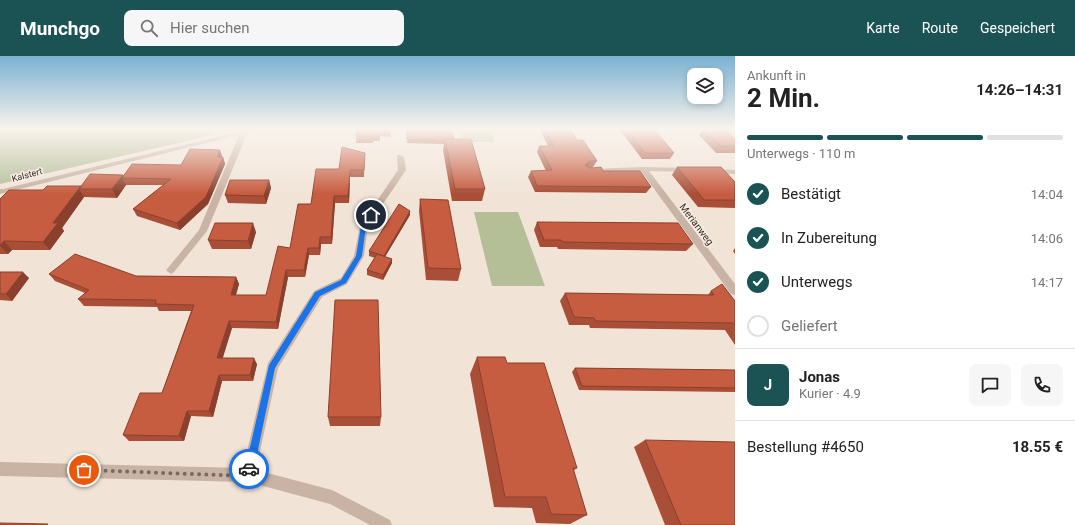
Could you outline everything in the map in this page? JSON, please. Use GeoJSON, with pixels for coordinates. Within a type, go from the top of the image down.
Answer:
{"type":"FeatureCollection","features":[{"type":"Feature","properties":{"kind":"street","name":"Kalstert"},"geometry":{"type":"LineString","coordinates":[[0,193],[168,151]]}},
{"type":"Feature","properties":{"kind":"street"},"geometry":{"type":"LineString","coordinates":[[171,270],[203,231],[236,151]]}},
{"type":"Feature","properties":{"kind":"street"},"geometry":{"type":"LineString","coordinates":[[248,476],[272,367],[318,294],[344,281],[359,256],[364,226],[402,170],[400,157]]}},
{"type":"Feature","properties":{"kind":"street"},"geometry":{"type":"LineString","coordinates":[[588,171],[643,169],[735,172]]}},
{"type":"Feature","properties":{"kind":"street","name":"Merianweg"},"geometry":{"type":"LineString","coordinates":[[643,169],[735,291]]}},
{"type":"Feature","properties":{"kind":"street"},"geometry":{"type":"LineString","coordinates":[[0,469],[248,476],[332,497],[385,525]]}},
{"type":"Feature","properties":{"kind":"green space"},"geometry":{"type":"Polygon","coordinates":[[[0,151],[144,151],[0,184],[0,151]]]}},
{"type":"Feature","properties":{"kind":"green space"},"geometry":{"type":"Polygon","coordinates":[[[474,212],[518,212],[545,286],[492,286],[474,212]]]}},
{"type":"Feature","properties":{"kind":"building"},"geometry":{"type":"Polygon","coordinates":[[[189,151],[220,151],[217,157],[223,157],[206,197],[177,223],[133,209],[171,179],[122,178],[132,164],[181,165],[189,151]]]}},
{"type":"Feature","properties":{"kind":"building"},"geometry":{"type":"Polygon","coordinates":[[[341,151],[357,151],[365,153],[364,170],[350,170],[348,196],[334,196],[331,237],[320,237],[319,248],[308,248],[304,270],[286,270],[276,322],[229,321],[217,358],[254,358],[250,375],[219,375],[209,411],[187,411],[179,436],[123,435],[140,393],[162,393],[194,305],[155,304],[156,300],[78,299],[89,290],[49,274],[75,254],[136,276],[236,277],[231,295],[266,295],[278,246],[290,248],[298,204],[311,204],[316,169],[339,169],[341,151]]]}},
{"type":"Feature","properties":{"kind":"building"},"geometry":{"type":"Polygon","coordinates":[[[447,151],[474,151],[485,189],[455,189],[447,151]]]}},
{"type":"Feature","properties":{"kind":"building"},"geometry":{"type":"Polygon","coordinates":[[[542,151],[590,151],[597,161],[590,161],[586,164],[586,166],[591,168],[601,167],[603,171],[640,171],[651,187],[537,186],[531,171],[552,170],[542,151]]]}},
{"type":"Feature","properties":{"kind":"building"},"geometry":{"type":"Polygon","coordinates":[[[643,151],[672,151],[674,153],[645,153],[643,151]]]}},
{"type":"Feature","properties":{"kind":"building"},"geometry":{"type":"Polygon","coordinates":[[[677,167],[721,167],[735,182],[735,200],[704,200],[677,167]]]}},
{"type":"Feature","properties":{"kind":"building"},"geometry":{"type":"Polygon","coordinates":[[[90,174],[123,175],[112,189],[79,189],[90,174]]]}},
{"type":"Feature","properties":{"kind":"building"},"geometry":{"type":"Polygon","coordinates":[[[230,180],[269,180],[264,196],[225,195],[230,180]]]}},
{"type":"Feature","properties":{"kind":"building"},"geometry":{"type":"Polygon","coordinates":[[[47,186],[81,186],[53,223],[58,223],[43,242],[4,241],[0,246],[0,199],[9,190],[43,190],[47,186]]]}},
{"type":"Feature","properties":{"kind":"building"},"geometry":{"type":"Polygon","coordinates":[[[420,199],[448,200],[461,269],[428,268],[420,199]]]}},
{"type":"Feature","properties":{"kind":"building"},"geometry":{"type":"Polygon","coordinates":[[[399,204],[410,211],[384,256],[369,251],[399,204]]]}},
{"type":"Feature","properties":{"kind":"building"},"geometry":{"type":"Polygon","coordinates":[[[537,222],[678,223],[693,244],[562,242],[561,240],[544,240],[537,222]]]}},
{"type":"Feature","properties":{"kind":"building"},"geometry":{"type":"Polygon","coordinates":[[[215,223],[253,223],[248,241],[208,240],[215,223]]]}},
{"type":"Feature","properties":{"kind":"building"},"geometry":{"type":"Polygon","coordinates":[[[377,254],[392,259],[383,275],[367,270],[377,254]]]}},
{"type":"Feature","properties":{"kind":"building"},"geometry":{"type":"Polygon","coordinates":[[[0,272],[23,272],[6,294],[0,294],[0,272]]]}},
{"type":"Feature","properties":{"kind":"building"},"geometry":{"type":"Polygon","coordinates":[[[722,284],[735,301],[735,325],[733,323],[596,321],[594,318],[574,317],[565,293],[714,295],[711,291],[722,284]]]}},
{"type":"Feature","properties":{"kind":"building"},"geometry":{"type":"Polygon","coordinates":[[[335,300],[378,300],[381,417],[328,417],[335,300]]]}},
{"type":"Feature","properties":{"kind":"building"},"geometry":{"type":"Polygon","coordinates":[[[477,357],[505,357],[507,363],[544,363],[577,468],[573,468],[587,515],[551,514],[546,497],[505,497],[477,357]]]}},
{"type":"Feature","properties":{"kind":"building"},"geometry":{"type":"Polygon","coordinates":[[[575,368],[735,370],[735,388],[582,386],[575,368]]]}},
{"type":"Feature","properties":{"kind":"building"},"geometry":{"type":"Polygon","coordinates":[[[645,440],[735,442],[735,525],[681,525],[645,440]]]}},
{"type":"Feature","properties":{"kind":"building"},"geometry":{"type":"Polygon","coordinates":[[[0,523],[48,524],[0,525],[0,523]]]}},
{"type":"Feature","properties":{"kind":"way so far"},"geometry":{"type":"LineString","coordinates":[[84,470],[248,476],[249,469]]}},
{"type":"Feature","properties":{"kind":"route"},"geometry":{"type":"LineString","coordinates":[[249,469],[272,367],[318,294],[344,281],[359,256],[364,226],[371,215]]}}]}
